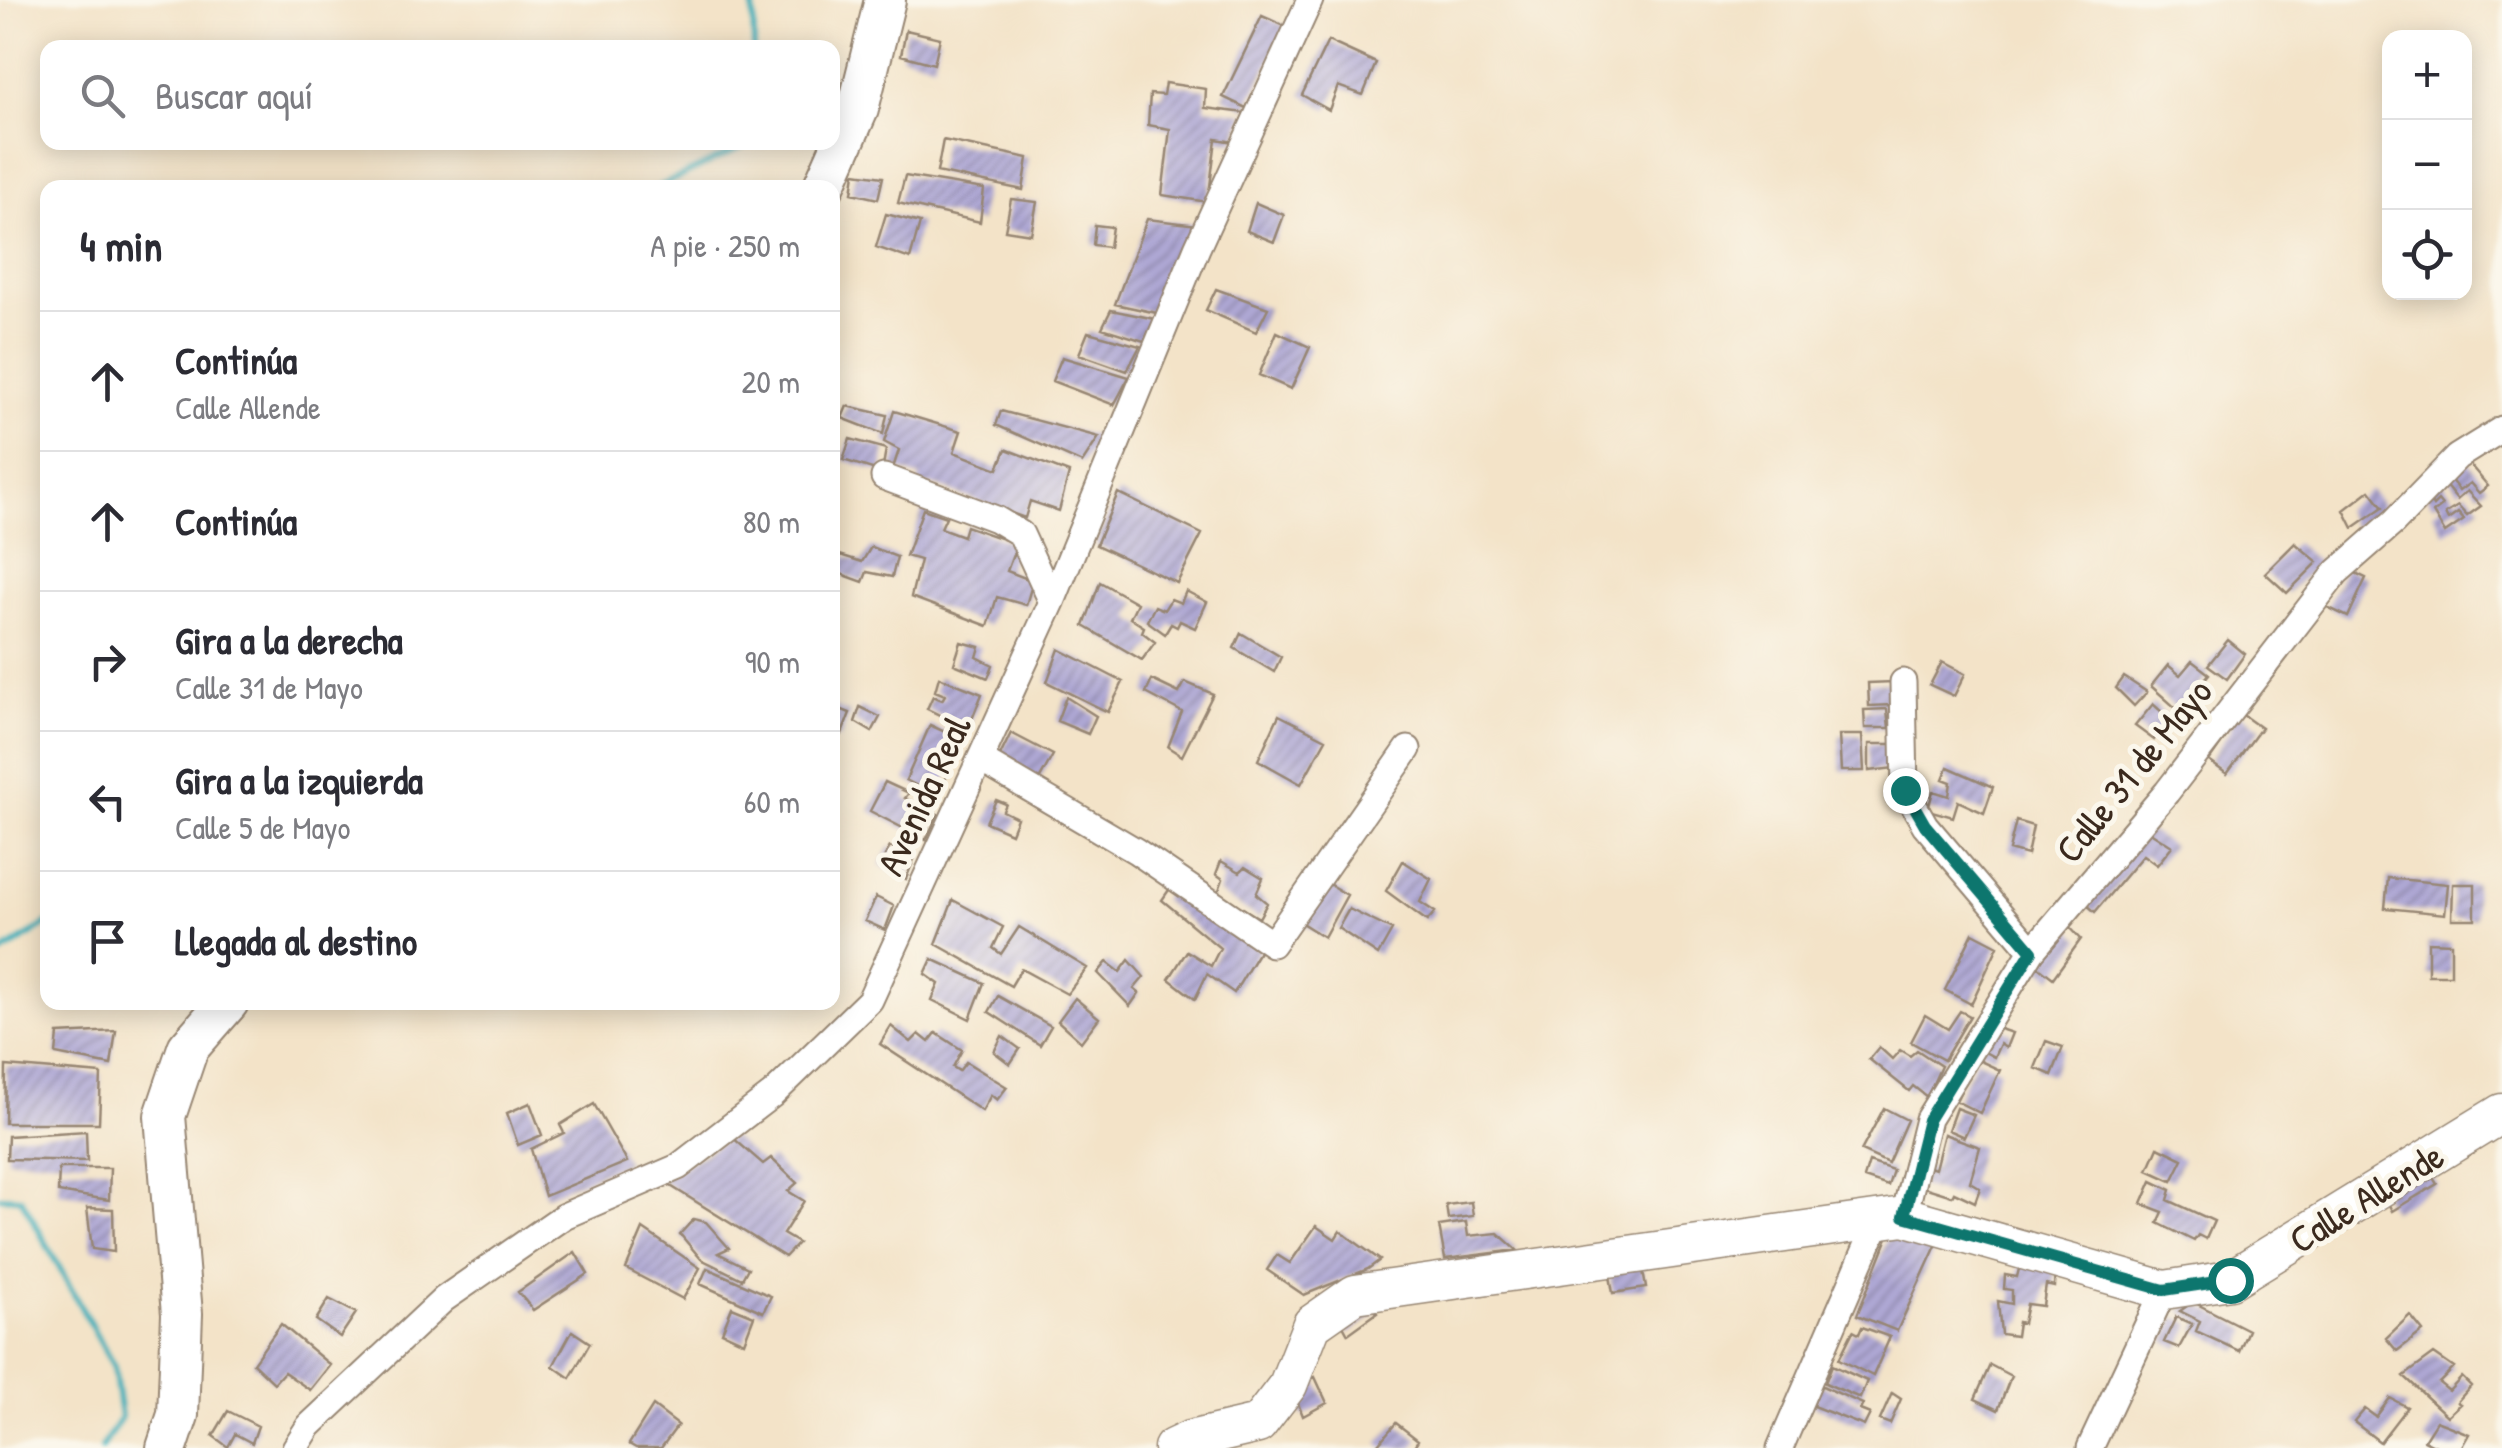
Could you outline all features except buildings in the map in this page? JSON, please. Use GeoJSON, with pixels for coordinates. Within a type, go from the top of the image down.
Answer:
{"type":"FeatureCollection","features":[{"type":"Feature","properties":{"kind":"main road"},"geometry":{"type":"LineString","coordinates":[[840,150],[858,109],[884,0]]}},
{"type":"Feature","properties":{"kind":"main road"},"geometry":{"type":"LineString","coordinates":[[827,180],[840,150]]}},
{"type":"Feature","properties":{"kind":"main road"},"geometry":{"type":"LineString","coordinates":[[167,1448],[178,1415],[182,1314],[165,1116],[188,1048],[221,1010]]}},
{"type":"Feature","properties":{"kind":"street","name":"Avenida Real"},"geometry":{"type":"LineString","coordinates":[[295,1448],[309,1426],[444,1299],[564,1216],[678,1167],[773,1094],[870,1000],[1052,602],[1197,248],[1310,0]]}},
{"type":"Feature","properties":{"kind":"street","name":"Calle 31 de Mayo"},"geometry":{"type":"LineString","coordinates":[[1780,1448],[1891,1219],[1928,1120],[2032,951],[2167,792],[2337,572],[2458,458],[2502,428]]}},
{"type":"Feature","properties":{"kind":"street"},"geometry":{"type":"LineString","coordinates":[[884,477],[996,519],[1022,534],[1052,602]]}},
{"type":"Feature","properties":{"kind":"street"},"geometry":{"type":"LineString","coordinates":[[1903,682],[1905,790],[1925,825],[2032,951]]}},
{"type":"Feature","properties":{"kind":"street"},"geometry":{"type":"LineString","coordinates":[[981,760],[1136,851],[1272,944],[1408,749]]}},
{"type":"Feature","properties":{"kind":"street","name":"Calle Allende"},"geometry":{"type":"LineString","coordinates":[[2164,1290],[2230,1280],[2502,1113]]}},
{"type":"Feature","properties":{"kind":"street"},"geometry":{"type":"LineString","coordinates":[[1173,1448],[1190,1440],[1258,1424],[1288,1385],[1312,1324],[1355,1294],[1891,1219],[2164,1290],[2090,1448]]}},
{"type":"Feature","properties":{"kind":"waterway"},"geometry":{"type":"LineString","coordinates":[[753,0],[754,40]]}},
{"type":"Feature","properties":{"kind":"waterway"},"geometry":{"type":"LineString","coordinates":[[674,180],[735,150]]}},
{"type":"Feature","properties":{"kind":"waterway"},"geometry":{"type":"LineString","coordinates":[[0,954],[40,928]]}},
{"type":"Feature","properties":{"kind":"waterway"},"geometry":{"type":"LineString","coordinates":[[0,1197],[21,1198],[114,1367],[121,1417],[102,1448]]}},
{"type":"Feature","properties":{"kind":"route"},"geometry":{"type":"LineString","coordinates":[[1905,790],[1925,825],[2032,951],[1928,1120],[1904,1216],[2140,1286],[2164,1290],[2230,1280]]}}]}
